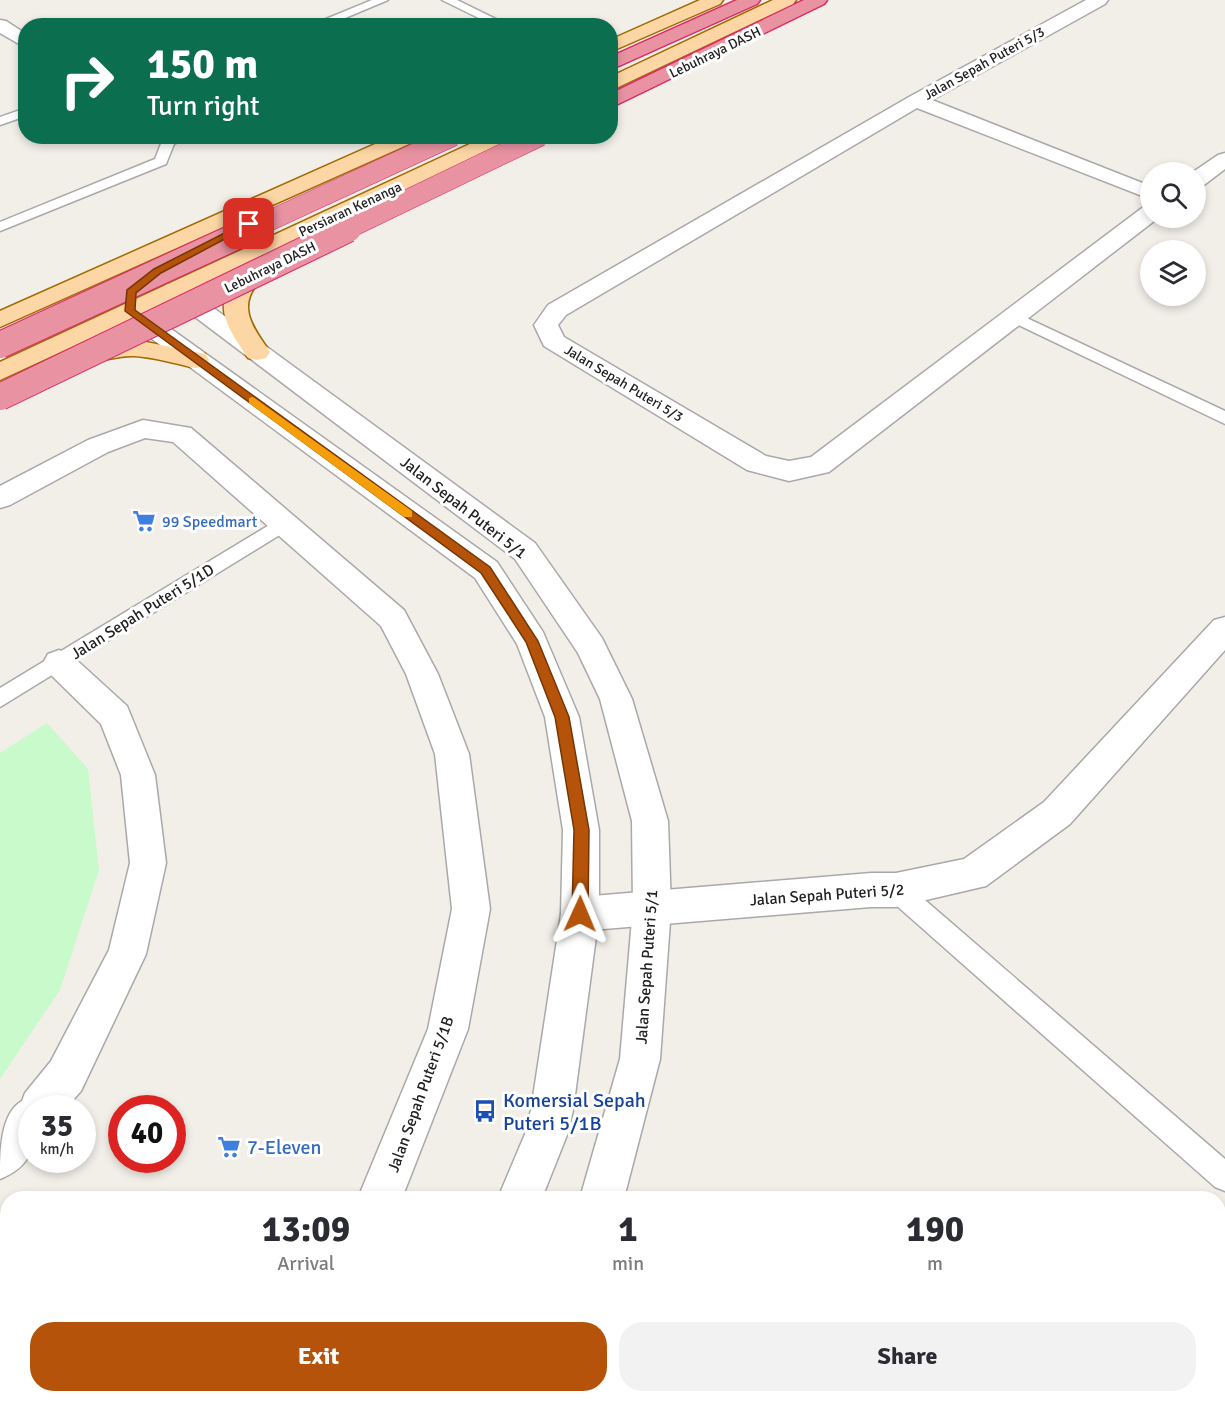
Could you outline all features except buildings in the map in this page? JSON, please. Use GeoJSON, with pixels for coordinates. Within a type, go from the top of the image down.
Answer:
{"type":"FeatureCollection","features":[{"type":"Feature","properties":{"kind":"highway","name":"Lebuhraya DASH"},"geometry":{"type":"LineString","coordinates":[[618,60],[751,0]]}},
{"type":"Feature","properties":{"kind":"highway","name":"Lebuhraya DASH"},"geometry":{"type":"LineString","coordinates":[[618,98],[818,0]]}},
{"type":"Feature","properties":{"kind":"highway"},"geometry":{"type":"LineString","coordinates":[[0,345],[436,144]]}},
{"type":"Feature","properties":{"kind":"highway","name":"Lebuhraya DASH"},"geometry":{"type":"LineString","coordinates":[[0,397],[523,144]]}},
{"type":"Feature","properties":{"kind":"main road"},"geometry":{"type":"LineString","coordinates":[[618,43],[714,0]]}},
{"type":"Feature","properties":{"kind":"main road"},"geometry":{"type":"LineString","coordinates":[[618,81],[787,0]]}},
{"type":"Feature","properties":{"kind":"main road"},"geometry":{"type":"LineString","coordinates":[[0,320],[393,144]]}},
{"type":"Feature","properties":{"kind":"main road"},"geometry":{"type":"LineString","coordinates":[[0,337],[73,304],[130,302],[158,271],[190,252],[419,144]]}},
{"type":"Feature","properties":{"kind":"main road","name":"Persiaran Kenanga"},"geometry":{"type":"LineString","coordinates":[[0,372],[130,302],[174,290],[488,144]]}},
{"type":"Feature","properties":{"kind":"main road"},"geometry":{"type":"LineString","coordinates":[[257,352],[235,316],[238,293],[260,268],[453,161]]}},
{"type":"Feature","properties":{"kind":"main road"},"geometry":{"type":"LineString","coordinates":[[0,386],[77,357],[116,348],[136,348],[196,360]]}},
{"type":"Feature","properties":{"kind":"street","name":"Jalan Sepah Puteri 5/3"},"geometry":{"type":"LineString","coordinates":[[1099,0],[916,101],[557,310],[546,325],[554,341],[756,463],[789,471],[819,465],[1140,221]]}},
{"type":"Feature","properties":{"kind":"street"},"geometry":{"type":"LineString","coordinates":[[0,25],[18,37]]}},
{"type":"Feature","properties":{"kind":"street"},"geometry":{"type":"LineString","coordinates":[[916,101],[1140,188]]}},
{"type":"Feature","properties":{"kind":"street"},"geometry":{"type":"LineString","coordinates":[[1206,173],[1225,159]]}},
{"type":"Feature","properties":{"kind":"street","name":"Jalan Sepah Puteri 5/1"},"geometry":{"type":"LineString","coordinates":[[174,290],[525,550],[591,647],[615,699],[650,821],[652,908],[640,1059],[604,1191]]}},
{"type":"Feature","properties":{"kind":"street"},"geometry":{"type":"LineString","coordinates":[[130,302],[196,360],[486,570],[532,641],[562,717],[581,830],[580,914],[552,1110],[546,1135],[523,1191]]}},
{"type":"Feature","properties":{"kind":"street","name":"Jalan Sepah Puteri 5/1B"},"geometry":{"type":"LineString","coordinates":[[0,498],[98,446],[143,429],[181,434],[393,618],[422,674],[452,754],[471,909],[448,1029],[383,1191]]}},
{"type":"Feature","properties":{"kind":"street","name":"Jalan Sepah Puteri 5/2"},"geometry":{"type":"LineString","coordinates":[[580,914],[871,890],[896,890],[973,874],[1057,813],[1225,629]]}},
{"type":"Feature","properties":{"kind":"street"},"geometry":{"type":"LineString","coordinates":[[50,1095],[66,1076],[127,954],[148,863],[138,776],[115,716],[59,663]]}},
{"type":"Feature","properties":{"kind":"street"},"geometry":{"type":"LineString","coordinates":[[0,1157],[18,1135]]}},
{"type":"Feature","properties":{"kind":"lane"},"geometry":{"type":"LineString","coordinates":[[335,18],[382,0]]}},
{"type":"Feature","properties":{"kind":"lane"},"geometry":{"type":"LineString","coordinates":[[448,0],[487,18]]}},
{"type":"Feature","properties":{"kind":"lane"},"geometry":{"type":"LineString","coordinates":[[0,121],[18,115]]}},
{"type":"Feature","properties":{"kind":"lane"},"geometry":{"type":"LineString","coordinates":[[0,227],[161,162],[166,144]]}},
{"type":"Feature","properties":{"kind":"lane"},"geometry":{"type":"LineString","coordinates":[[1014,318],[1225,418]]}},
{"type":"Feature","properties":{"kind":"lane","name":"Jalan Sepah Puteri 5/1D"},"geometry":{"type":"LineString","coordinates":[[0,699],[284,523]]}},
{"type":"Feature","properties":{"kind":"lane"},"geometry":{"type":"LineString","coordinates":[[896,890],[1225,1177]]}},
{"type":"Feature","properties":{"kind":"green space"},"geometry":{"type":"Polygon","coordinates":[[[47,723],[88,769],[99,870],[60,990],[0,1079],[0,753],[47,723]]]}},
{"type":"Feature","properties":{"kind":"slow traffic"},"geometry":{"type":"LineString","coordinates":[[253,401],[408,514]]}},
{"type":"Feature","properties":{"kind":"place","name":"99 Speedmart"},"geometry":{"type":"Point","coordinates":[144,521]}},
{"type":"Feature","properties":{"kind":"place","name":"Komersial Sepah Puteri 5/1B"},"geometry":{"type":"Point","coordinates":[485,1111]}},
{"type":"Feature","properties":{"kind":"place","name":"7-Eleven"},"geometry":{"type":"Point","coordinates":[229,1147]}},
{"type":"Feature","properties":{"kind":"route"},"geometry":{"type":"LineString","coordinates":[[249,224],[190,252],[158,271],[131,292],[130,311],[486,570],[532,641],[562,717],[581,830],[580,914]]}}]}
